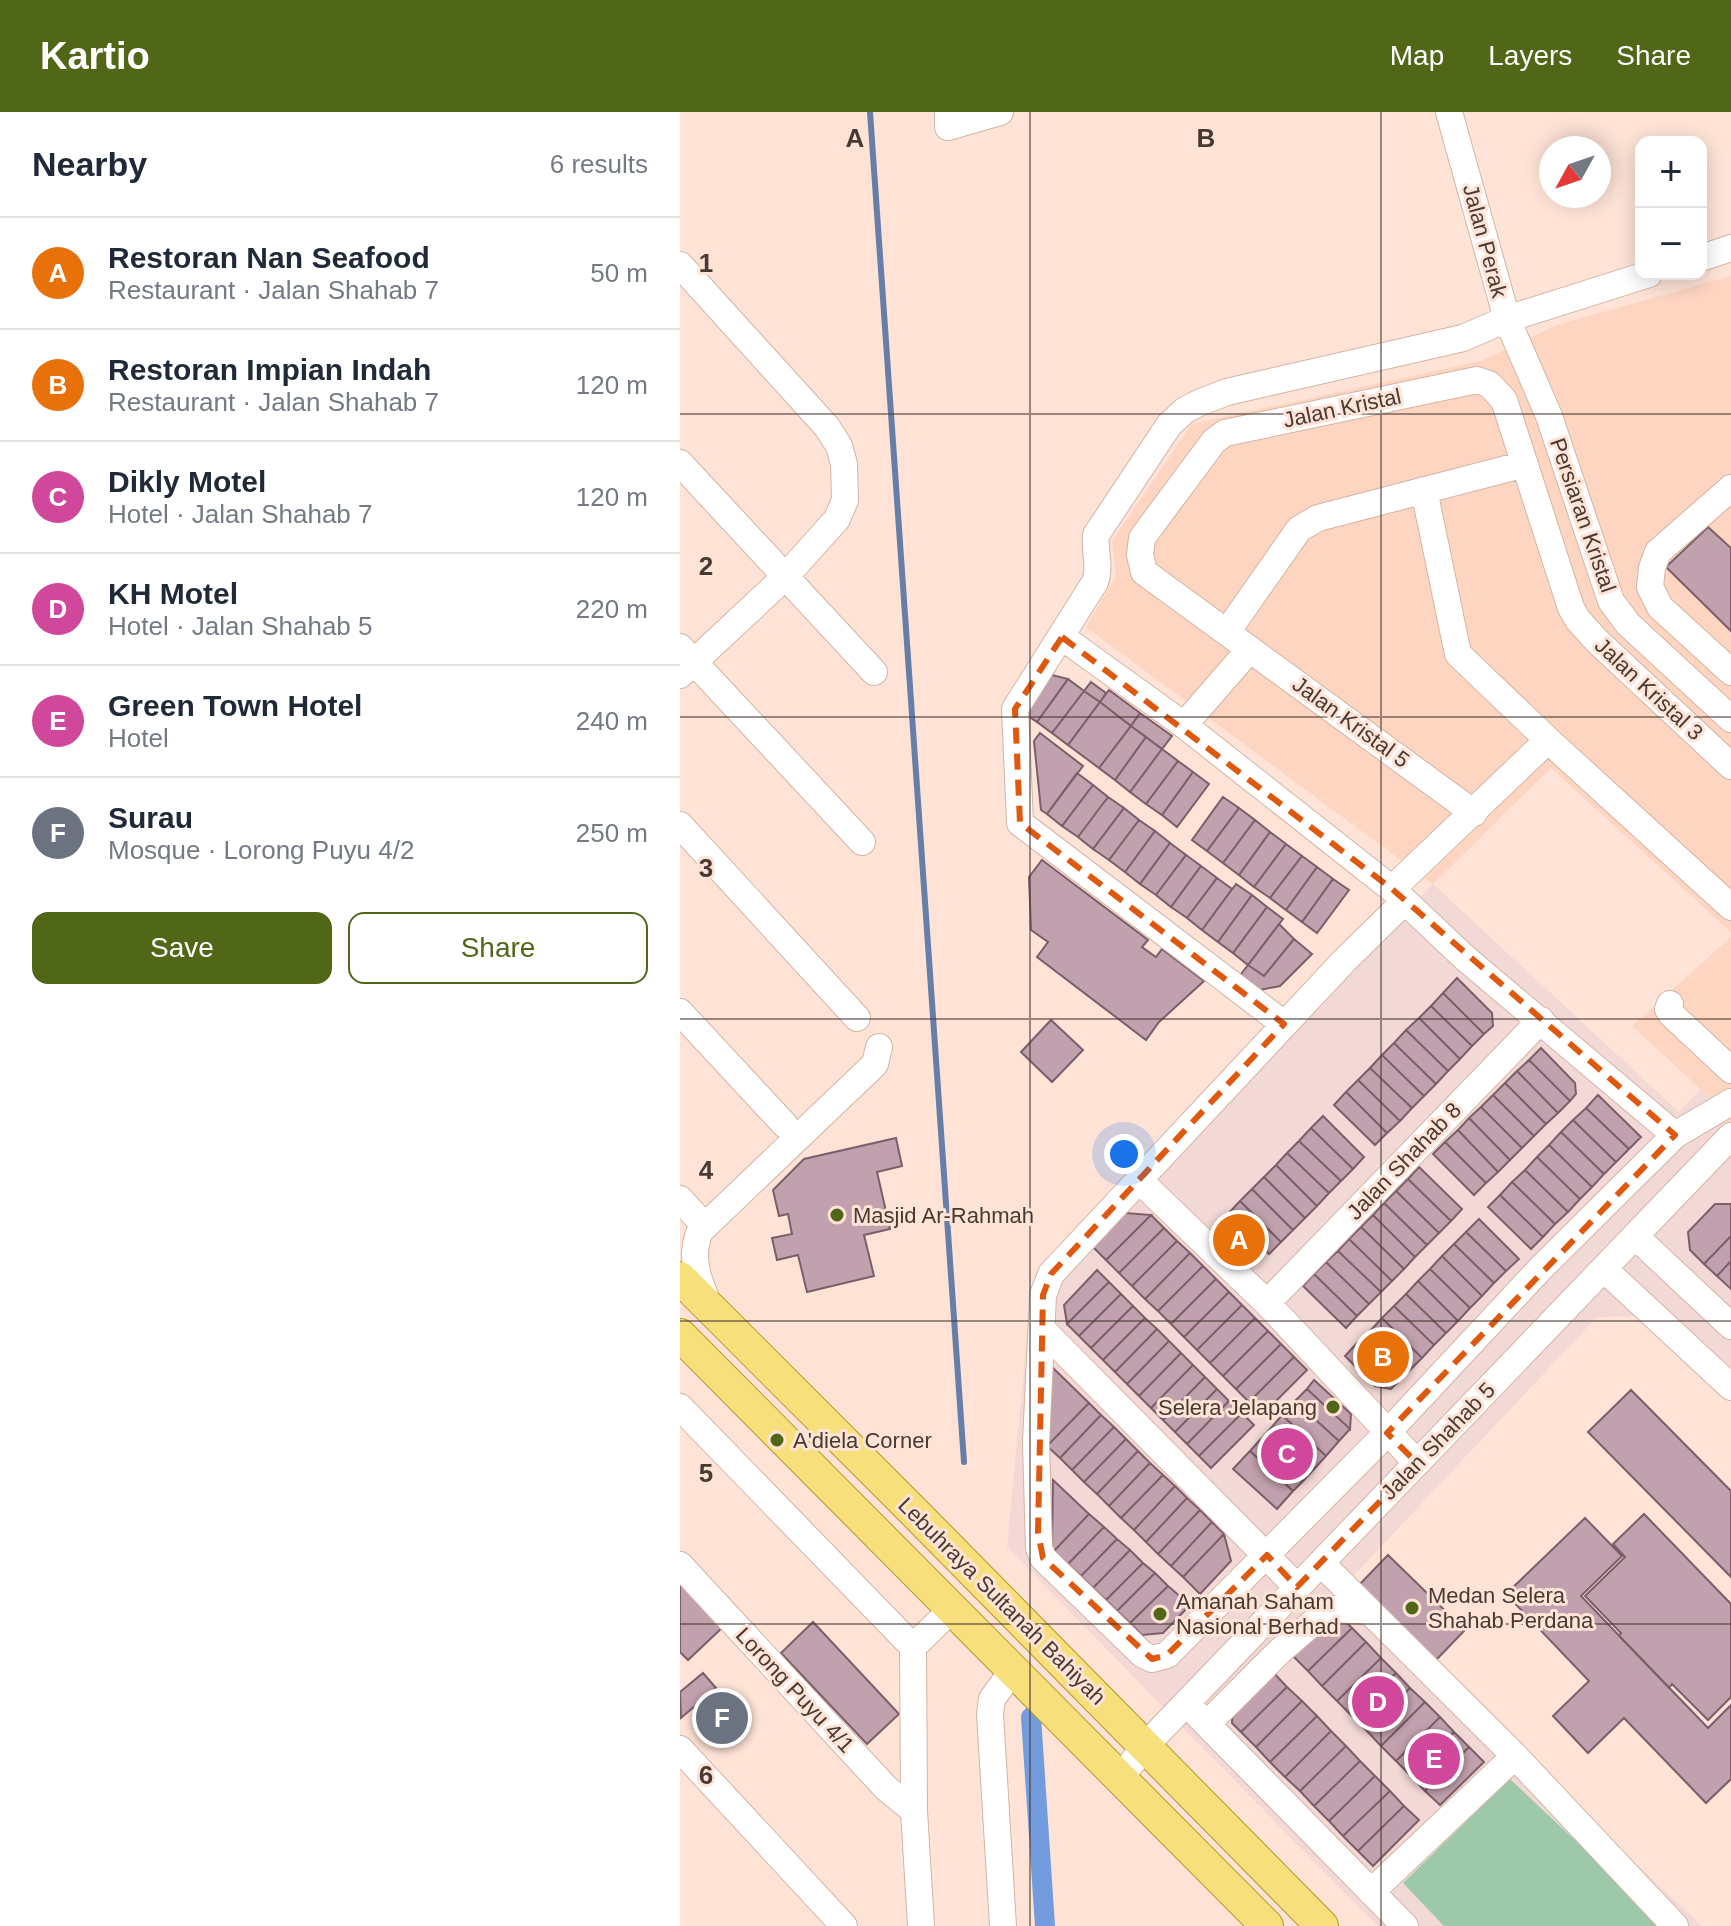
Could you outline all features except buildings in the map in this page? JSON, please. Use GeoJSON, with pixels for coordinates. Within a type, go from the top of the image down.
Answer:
{"type":"FeatureCollection","features":[{"type":"Feature","properties":{"kind":"main road","name":"Lebuhraya Sultanah Bahiyah"},"geometry":{"type":"LineString","coordinates":[[680,1278],[1322,1926]]}},
{"type":"Feature","properties":{"kind":"main road","name":"Lebuhraya Sultanah Bahiyah"},"geometry":{"type":"LineString","coordinates":[[680,1335],[1267,1926]]}},
{"type":"Feature","properties":{"kind":"street"},"geometry":{"type":"LineString","coordinates":[[948,112],[948,127],[1000,112]]}},
{"type":"Feature","properties":{"kind":"street","name":"Jalan Perak"},"geometry":{"type":"LineString","coordinates":[[1449,112],[1507,319],[1635,278]]}},
{"type":"Feature","properties":{"kind":"street"},"geometry":{"type":"LineString","coordinates":[[1707,256],[1731,248]]}},
{"type":"Feature","properties":{"kind":"street"},"geometry":{"type":"LineString","coordinates":[[680,265],[827,427],[839,446],[844,464],[845,500],[837,519],[785,577],[685,661],[862,842]]}},
{"type":"Feature","properties":{"kind":"street","name":"Jalan Kristal"},"geometry":{"type":"LineString","coordinates":[[1062,637],[1098,575],[1096,535],[1169,425],[1185,410],[1227,392],[1463,338],[1507,319]]}},
{"type":"Feature","properties":{"kind":"street","name":"Persiaran Kristal"},"geometry":{"type":"LineString","coordinates":[[1507,319],[1549,416],[1611,601],[1628,624],[1731,719]]}},
{"type":"Feature","properties":{"kind":"street","name":"Jalan Kristal"},"geometry":{"type":"LineString","coordinates":[[1225,433],[1477,380],[1489,384],[1504,400],[1574,614]]}},
{"type":"Feature","properties":{"kind":"street"},"geometry":{"type":"LineString","coordinates":[[1227,392],[1225,433],[1214,441],[1142,538],[1140,555],[1144,572],[1227,632],[1299,529],[1318,518],[1525,464]]}},
{"type":"Feature","properties":{"kind":"street"},"geometry":{"type":"LineString","coordinates":[[680,463],[874,672]]}},
{"type":"Feature","properties":{"kind":"street"},"geometry":{"type":"LineString","coordinates":[[1731,488],[1658,552],[1650,587],[1660,607],[1731,672]]}},
{"type":"Feature","properties":{"kind":"street"},"geometry":{"type":"LineString","coordinates":[[1424,490],[1458,654],[1731,907]]}},
{"type":"Feature","properties":{"kind":"street"},"geometry":{"type":"LineString","coordinates":[[1574,614],[1611,601]]}},
{"type":"Feature","properties":{"kind":"street","name":"Jalan Kristal 3"},"geometry":{"type":"LineString","coordinates":[[1574,614],[1597,641],[1731,766]]}},
{"type":"Feature","properties":{"kind":"street","name":"Jalan Kristal 5"},"geometry":{"type":"LineString","coordinates":[[1227,632],[1474,813]]}},
{"type":"Feature","properties":{"kind":"street"},"geometry":{"type":"LineString","coordinates":[[1284,1024],[1020,823],[1015,709],[1062,637],[1184,725],[1398,895],[1465,958],[1675,1135]]}},
{"type":"Feature","properties":{"kind":"street"},"geometry":{"type":"LineString","coordinates":[[1184,725],[1250,649]]}},
{"type":"Feature","properties":{"kind":"street"},"geometry":{"type":"LineString","coordinates":[[1548,740],[1474,813],[1398,895],[1344,961],[1051,1274],[1043,1295],[1036,1443],[1038,1532],[1043,1558],[1142,1654],[1152,1659],[1167,1655],[1387,1433],[1541,1268],[1675,1135],[1731,1102]]}},
{"type":"Feature","properties":{"kind":"street"},"geometry":{"type":"LineString","coordinates":[[680,825],[857,1018]]}},
{"type":"Feature","properties":{"kind":"street"},"geometry":{"type":"LineString","coordinates":[[1670,1004],[1668,1009],[1671,1014],[1731,1070]]}},
{"type":"Feature","properties":{"kind":"street"},"geometry":{"type":"LineString","coordinates":[[680,1012],[785,1125]]}},
{"type":"Feature","properties":{"kind":"street","name":"Jalan Shahab 8"},"geometry":{"type":"LineString","coordinates":[[1267,1303],[1541,1020]]}},
{"type":"Feature","properties":{"kind":"street"},"geometry":{"type":"LineString","coordinates":[[695,1230],[875,1064],[879,1047]]}},
{"type":"Feature","properties":{"kind":"street","name":"Jalan Shahab 5"},"geometry":{"type":"LineString","coordinates":[[1120,1778],[1145,1746],[1731,1136]]}},
{"type":"Feature","properties":{"kind":"street"},"geometry":{"type":"LineString","coordinates":[[1140,1181],[1267,1303],[1417,1463]]}},
{"type":"Feature","properties":{"kind":"street"},"geometry":{"type":"LineString","coordinates":[[680,1199],[695,1230],[698,1279],[709,1307]]}},
{"type":"Feature","properties":{"kind":"street"},"geometry":{"type":"LineString","coordinates":[[1635,1236],[1731,1326]]}},
{"type":"Feature","properties":{"kind":"street"},"geometry":{"type":"LineString","coordinates":[[1604,1269],[1731,1387]]}},
{"type":"Feature","properties":{"kind":"street"},"geometry":{"type":"LineString","coordinates":[[1042,1329],[1297,1587]]}},
{"type":"Feature","properties":{"kind":"street"},"geometry":{"type":"LineString","coordinates":[[680,1407],[913,1647],[914,1811],[921,1926]]}},
{"type":"Feature","properties":{"kind":"street"},"geometry":{"type":"LineString","coordinates":[[1321,1563],[1515,1756],[1675,1926]]}},
{"type":"Feature","properties":{"kind":"street","name":"Lorong Puyu 4/1"},"geometry":{"type":"LineString","coordinates":[[680,1565],[886,1788],[914,1811]]}},
{"type":"Feature","properties":{"kind":"street"},"geometry":{"type":"LineString","coordinates":[[913,1647],[952,1609]]}},
{"type":"Feature","properties":{"kind":"street"},"geometry":{"type":"LineString","coordinates":[[1207,1724],[1280,1651],[1323,1614],[1334,1609],[1369,1611]]}},
{"type":"Feature","properties":{"kind":"street"},"geometry":{"type":"LineString","coordinates":[[1003,1926],[990,1714],[992,1699],[1013,1670]]}},
{"type":"Feature","properties":{"kind":"street"},"geometry":{"type":"LineString","coordinates":[[1186,1703],[1405,1926]]}},
{"type":"Feature","properties":{"kind":"street"},"geometry":{"type":"LineString","coordinates":[[680,1749],[844,1926]]}},
{"type":"Feature","properties":{"kind":"street"},"geometry":{"type":"LineString","coordinates":[[1371,1892],[1515,1756]]}},
{"type":"Feature","properties":{"kind":"highlighted area"},"geometry":{"type":"Polygon","coordinates":[[[1062,637],[1392,889],[1675,1135],[1387,1433],[1417,1463],[1297,1587],[1267,1555],[1167,1655],[1152,1659],[1043,1558],[1038,1532],[1043,1295],[1051,1274],[1284,1024],[1020,823],[1015,709],[1062,637]]]}},
{"type":"Feature","properties":{"kind":"shaded area"},"geometry":{"type":"Polygon","coordinates":[[[1731,276],[1731,932],[1551,768],[1433,884],[1086,627],[1116,576],[1112,541],[1192,424],[1481,361],[1557,325],[1731,276]]]}},
{"type":"Feature","properties":{"kind":"shaded area"},"geometry":{"type":"Polygon","coordinates":[[[1433,884],[1679,1112],[1701,1089],[1731,1117],[1731,1399],[1643,1316],[1597,1317],[1343,1587],[1702,1926],[1377,1926],[1007,1547],[1030,1305],[1433,884]]]}},
{"type":"Feature","properties":{"kind":"shaded area"},"geometry":{"type":"Polygon","coordinates":[[[1731,937],[1731,1117],[1632,1026],[1731,937]]]}},
{"type":"Feature","properties":{"kind":"green space"},"geometry":{"type":"Polygon","coordinates":[[[1510,1779],[1666,1926],[1444,1926],[1403,1883],[1510,1779]]]}},
{"type":"Feature","properties":{"kind":"waterway"},"geometry":{"type":"LineString","coordinates":[[870,112],[964,1462]]}},
{"type":"Feature","properties":{"kind":"waterway"},"geometry":{"type":"LineString","coordinates":[[1031,1717],[1045,1926]]}},
{"type":"Feature","properties":{"kind":"place","name":"Masjid Ar-Rahmah"},"geometry":{"type":"Point","coordinates":[837,1215]}},
{"type":"Feature","properties":{"kind":"place","name":"Restoran Nan Seafood"},"geometry":{"type":"Point","coordinates":[1239,1240]}},
{"type":"Feature","properties":{"kind":"place","name":"Restoran Impian Indah"},"geometry":{"type":"Point","coordinates":[1383,1357]}},
{"type":"Feature","properties":{"kind":"place","name":"Selera Jelapang"},"geometry":{"type":"Point","coordinates":[1333,1407]}},
{"type":"Feature","properties":{"kind":"place","name":"A'diela Corner"},"geometry":{"type":"Point","coordinates":[777,1440]}},
{"type":"Feature","properties":{"kind":"place","name":"Dikly Motel"},"geometry":{"type":"Point","coordinates":[1287,1454]}},
{"type":"Feature","properties":{"kind":"place","name":"Medan Selera Shahab Perdana"},"geometry":{"type":"Point","coordinates":[1412,1608]}},
{"type":"Feature","properties":{"kind":"place","name":"Amanah Saham Nasional Berhad"},"geometry":{"type":"Point","coordinates":[1160,1614]}},
{"type":"Feature","properties":{"kind":"place","name":"KH Motel"},"geometry":{"type":"Point","coordinates":[1378,1702]}},
{"type":"Feature","properties":{"kind":"place","name":"Surau"},"geometry":{"type":"Point","coordinates":[722,1718]}},
{"type":"Feature","properties":{"kind":"place","name":"Green Town Hotel"},"geometry":{"type":"Point","coordinates":[1434,1759]}}]}
